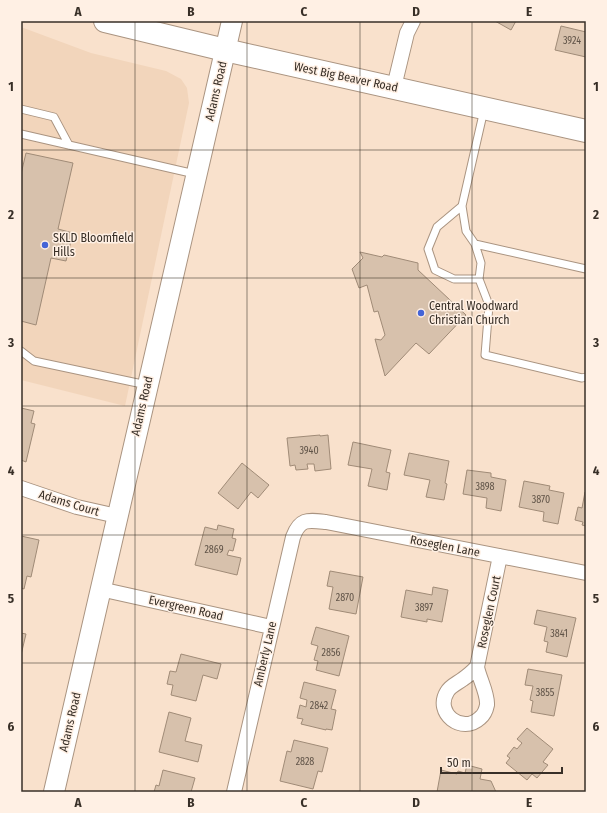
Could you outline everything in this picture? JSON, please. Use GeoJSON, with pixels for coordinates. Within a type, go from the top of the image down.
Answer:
{"type":"FeatureCollection","features":[{"type":"Feature","properties":{"kind":"main road","name":"West Big Beaver Road"},"geometry":{"type":"LineString","coordinates":[[106,21],[225,50],[586,131]]}},
{"type":"Feature","properties":{"kind":"main road","name":"Adams Road"},"geometry":{"type":"LineString","coordinates":[[54,792],[232,21]]}},
{"type":"Feature","properties":{"kind":"street"},"geometry":{"type":"LineString","coordinates":[[394,87],[407,34],[413,21]]}},
{"type":"Feature","properties":{"kind":"street","name":"Adams Court"},"geometry":{"type":"LineString","coordinates":[[21,488],[77,507],[117,516]]}},
{"type":"Feature","properties":{"kind":"street","name":"Roseglen Lane"},"geometry":{"type":"LineString","coordinates":[[305,521],[326,522],[586,573]]}},
{"type":"Feature","properties":{"kind":"street","name":"Amberly Lane"},"geometry":{"type":"LineString","coordinates":[[234,792],[292,537],[297,527],[305,521]]}},
{"type":"Feature","properties":{"kind":"street","name":"Roseglen Court"},"geometry":{"type":"LineString","coordinates":[[477,667],[500,556]]}},
{"type":"Feature","properties":{"kind":"street","name":"Evergreen Road"},"geometry":{"type":"LineString","coordinates":[[100,589],[271,628]]}},
{"type":"Feature","properties":{"kind":"lane"},"geometry":{"type":"LineString","coordinates":[[484,108],[462,206],[466,230],[475,244],[481,263],[479,279],[489,305],[485,355],[582,378],[586,377]]}},
{"type":"Feature","properties":{"kind":"lane"},"geometry":{"type":"LineString","coordinates":[[21,109],[54,116],[69,145]]}},
{"type":"Feature","properties":{"kind":"lane"},"geometry":{"type":"LineString","coordinates":[[21,135],[197,174]]}},
{"type":"Feature","properties":{"kind":"lane"},"geometry":{"type":"LineString","coordinates":[[462,206],[437,227],[428,249],[435,270],[454,279],[479,279]]}},
{"type":"Feature","properties":{"kind":"lane"},"geometry":{"type":"LineString","coordinates":[[475,244],[586,268]]}},
{"type":"Feature","properties":{"kind":"lane"},"geometry":{"type":"LineString","coordinates":[[21,351],[34,360],[147,385]]}},
{"type":"Feature","properties":{"kind":"shaded area"},"geometry":{"type":"Polygon","coordinates":[[[21,27],[91,53],[166,71],[181,79],[187,88],[189,103],[125,406],[21,380],[21,27]]]}},
{"type":"Feature","properties":{"kind":"building"},"geometry":{"type":"Polygon","coordinates":[[[495,21],[516,21],[511,30],[495,21]]]}},
{"type":"Feature","properties":{"kind":"building"},"geometry":{"type":"Polygon","coordinates":[[[561,26],[586,32],[586,57],[555,50],[561,26]]]}},
{"type":"Feature","properties":{"kind":"building","name":"SKLD Bloomfield Hills"},"geometry":{"type":"Polygon","coordinates":[[[26,153],[73,163],[58,229],[73,233],[66,261],[51,258],[36,325],[21,321],[21,174],[26,153]]]}},
{"type":"Feature","properties":{"kind":"building","name":"Central Woodward Christian Church"},"geometry":{"type":"Polygon","coordinates":[[[360,252],[382,257],[384,255],[418,263],[418,270],[466,315],[429,354],[416,343],[385,376],[375,339],[381,340],[385,335],[378,311],[374,312],[367,285],[359,288],[352,269],[363,258],[360,252]]]}},
{"type":"Feature","properties":{"kind":"building"},"geometry":{"type":"Polygon","coordinates":[[[21,408],[34,411],[31,423],[35,424],[26,462],[21,460],[21,408]]]}},
{"type":"Feature","properties":{"kind":"building"},"geometry":{"type":"Polygon","coordinates":[[[328,435],[331,469],[315,471],[314,464],[307,464],[308,469],[296,470],[295,465],[290,466],[287,438],[328,435]]]}},
{"type":"Feature","properties":{"kind":"building"},"geometry":{"type":"Polygon","coordinates":[[[353,442],[391,450],[386,472],[390,473],[387,490],[368,486],[372,469],[348,465],[353,442]]]}},
{"type":"Feature","properties":{"kind":"building"},"geometry":{"type":"Polygon","coordinates":[[[409,453],[449,461],[444,500],[426,497],[430,480],[404,475],[409,453]]]}},
{"type":"Feature","properties":{"kind":"building"},"geometry":{"type":"Polygon","coordinates":[[[242,463],[269,485],[258,498],[251,492],[238,509],[218,493],[242,463]]]}},
{"type":"Feature","properties":{"kind":"building"},"geometry":{"type":"Polygon","coordinates":[[[467,470],[491,473],[491,477],[506,480],[501,511],[486,508],[487,498],[463,494],[467,470]]]}},
{"type":"Feature","properties":{"kind":"building"},"geometry":{"type":"Polygon","coordinates":[[[524,481],[550,486],[549,490],[564,493],[558,524],[543,521],[544,512],[519,507],[524,481]]]}},
{"type":"Feature","properties":{"kind":"building"},"geometry":{"type":"Polygon","coordinates":[[[585,492],[586,526],[582,525],[583,522],[575,520],[578,507],[582,508],[585,492]]]}},
{"type":"Feature","properties":{"kind":"building"},"geometry":{"type":"Polygon","coordinates":[[[218,525],[234,529],[232,538],[236,539],[233,551],[229,550],[227,555],[241,558],[237,575],[195,565],[205,527],[217,530],[218,525]]]}},
{"type":"Feature","properties":{"kind":"building"},"geometry":{"type":"Polygon","coordinates":[[[21,536],[39,540],[31,577],[27,576],[24,589],[21,588],[21,536]]]}},
{"type":"Feature","properties":{"kind":"building"},"geometry":{"type":"Polygon","coordinates":[[[330,571],[363,577],[356,614],[329,609],[333,587],[327,586],[330,571]]]}},
{"type":"Feature","properties":{"kind":"building"},"geometry":{"type":"Polygon","coordinates":[[[433,587],[448,590],[442,622],[427,619],[427,622],[401,617],[406,590],[432,595],[433,587]]]}},
{"type":"Feature","properties":{"kind":"building"},"geometry":{"type":"Polygon","coordinates":[[[537,610],[576,618],[567,657],[546,652],[548,642],[544,641],[547,627],[534,624],[537,610]]]}},
{"type":"Feature","properties":{"kind":"building"},"geometry":{"type":"Polygon","coordinates":[[[316,627],[349,636],[339,676],[316,670],[318,661],[314,660],[318,646],[311,644],[316,627]]]}},
{"type":"Feature","properties":{"kind":"building"},"geometry":{"type":"Polygon","coordinates":[[[21,633],[26,634],[21,655],[21,633]]]}},
{"type":"Feature","properties":{"kind":"building"},"geometry":{"type":"Polygon","coordinates":[[[181,654],[221,664],[217,679],[203,675],[196,701],[171,695],[173,685],[167,684],[170,671],[176,672],[181,654]]]}},
{"type":"Feature","properties":{"kind":"building"},"geometry":{"type":"Polygon","coordinates":[[[528,669],[562,675],[554,716],[531,712],[533,701],[530,700],[533,686],[525,685],[528,669]]]}},
{"type":"Feature","properties":{"kind":"building"},"geometry":{"type":"Polygon","coordinates":[[[304,682],[336,690],[331,709],[336,710],[332,730],[301,724],[303,719],[297,718],[300,705],[306,707],[307,700],[300,698],[304,682]]]}},
{"type":"Feature","properties":{"kind":"building"},"geometry":{"type":"Polygon","coordinates":[[[169,712],[191,718],[185,741],[202,745],[198,762],[159,752],[169,712]]]}},
{"type":"Feature","properties":{"kind":"building"},"geometry":{"type":"Polygon","coordinates":[[[527,728],[553,749],[543,762],[548,765],[537,778],[532,774],[527,780],[506,763],[510,758],[507,756],[514,747],[517,749],[522,743],[517,739],[527,728]]]}},
{"type":"Feature","properties":{"kind":"building"},"geometry":{"type":"Polygon","coordinates":[[[294,740],[328,748],[322,772],[318,771],[313,789],[280,781],[287,751],[291,752],[294,740]]]}},
{"type":"Feature","properties":{"kind":"building"},"geometry":{"type":"Polygon","coordinates":[[[467,765],[482,769],[480,779],[491,781],[496,792],[437,792],[441,770],[457,774],[458,771],[465,773],[467,765]]]}},
{"type":"Feature","properties":{"kind":"building"},"geometry":{"type":"Polygon","coordinates":[[[163,770],[195,778],[191,792],[154,792],[156,785],[159,786],[163,770]]]}},
{"type":"Feature","properties":{"kind":"place","name":"SKLD Bloomfield Hills"},"geometry":{"type":"Point","coordinates":[45,245]}},
{"type":"Feature","properties":{"kind":"place","name":"Central Woodward Christian Church"},"geometry":{"type":"Point","coordinates":[421,313]}}]}
